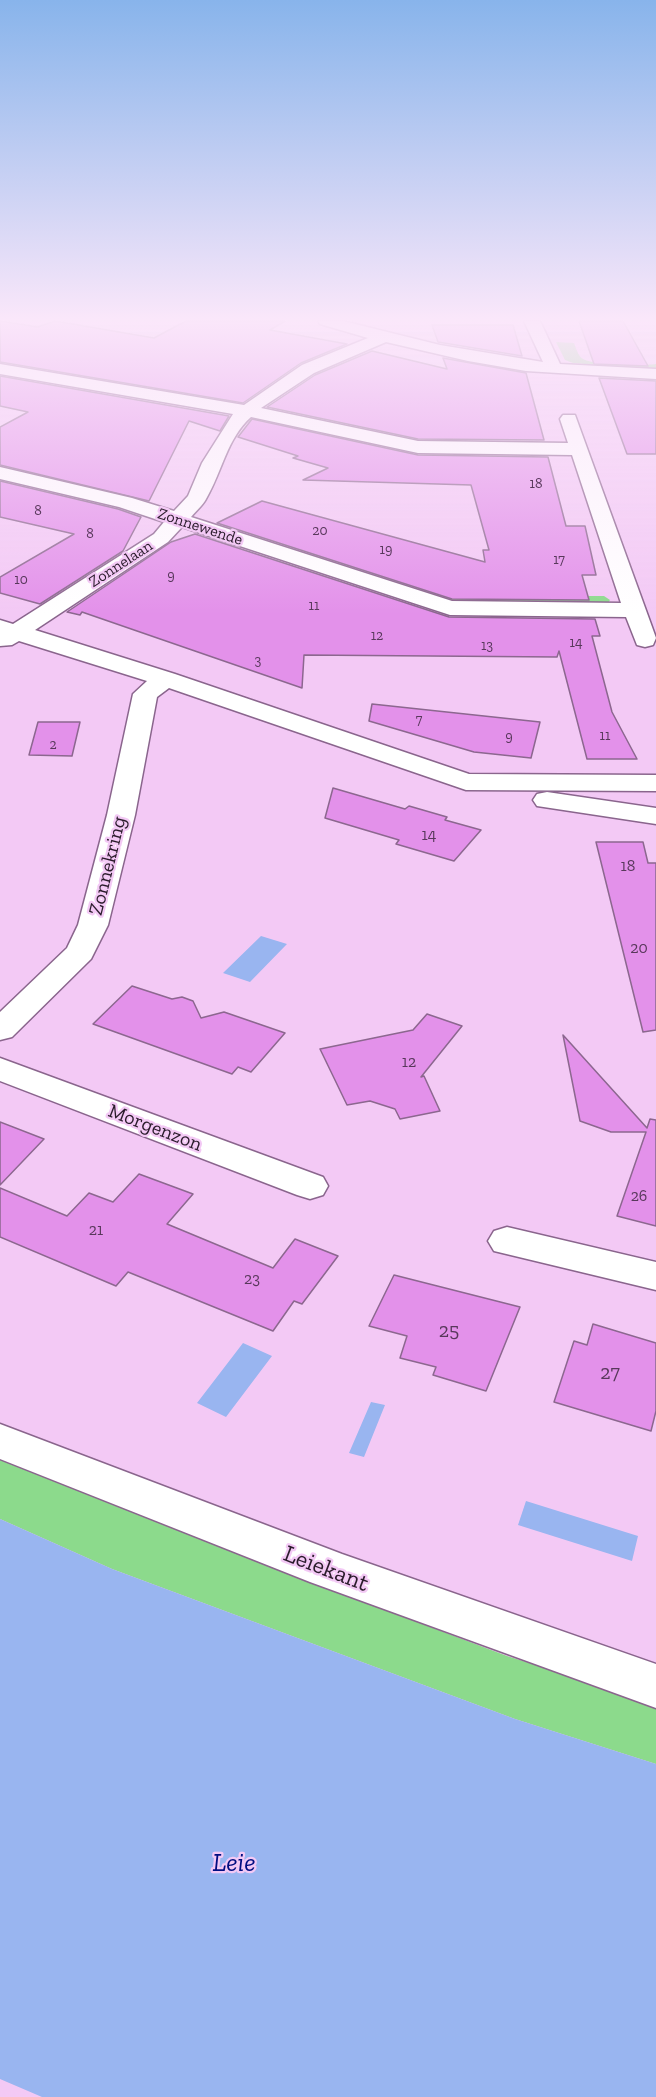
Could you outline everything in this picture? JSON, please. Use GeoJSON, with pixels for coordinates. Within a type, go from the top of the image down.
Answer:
{"type":"FeatureCollection","features":[{"type":"Feature","properties":{"kind":"street","name":"Zonnelaan"},"geometry":{"type":"LineString","coordinates":[[6,634],[162,538],[197,498],[212,463],[239,419]]}},
{"type":"Feature","properties":{"kind":"street"},"geometry":{"type":"LineString","coordinates":[[283,419],[418,447],[574,435],[597,495],[645,640]]}},
{"type":"Feature","properties":{"kind":"street","name":"Zonnewende"},"geometry":{"type":"LineString","coordinates":[[0,473],[125,502],[450,608],[631,598]]}},
{"type":"Feature","properties":{"kind":"street"},"geometry":{"type":"LineString","coordinates":[[6,634],[166,679],[466,782],[535,798],[656,816]]}},
{"type":"Feature","properties":{"kind":"street","name":"Zonnekring"},"geometry":{"type":"LineString","coordinates":[[0,1030],[80,952],[93,926],[121,815],[145,694],[166,679]]}},
{"type":"Feature","properties":{"kind":"street"},"geometry":{"type":"LineString","coordinates":[[466,782],[656,783]]}},
{"type":"Feature","properties":{"kind":"street","name":"Morgenzon"},"geometry":{"type":"LineString","coordinates":[[0,1069],[310,1186]]}},
{"type":"Feature","properties":{"kind":"street"},"geometry":{"type":"LineString","coordinates":[[507,1241],[656,1276]]}},
{"type":"Feature","properties":{"kind":"street","name":"Leiekant"},"geometry":{"type":"LineString","coordinates":[[0,1441],[370,1586],[498,1633],[656,1686]]}},
{"type":"Feature","properties":{"kind":"green space"},"geometry":{"type":"Polygon","coordinates":[[[454,596],[604,596],[610,600],[608,603],[454,603],[450,599],[454,596]]]}},
{"type":"Feature","properties":{"kind":"green space"},"geometry":{"type":"Polygon","coordinates":[[[0,1457],[272,1567],[507,1656],[656,1703],[656,1764],[515,1719],[112,1569],[0,1519],[0,1457]]]}},
{"type":"Feature","properties":{"kind":"water"},"geometry":{"type":"Polygon","coordinates":[[[261,936],[287,944],[250,982],[223,973],[261,936]]]}},
{"type":"Feature","properties":{"kind":"water"},"geometry":{"type":"Polygon","coordinates":[[[243,1343],[272,1356],[226,1417],[197,1403],[243,1343]]]}},
{"type":"Feature","properties":{"kind":"water"},"geometry":{"type":"Polygon","coordinates":[[[371,1402],[385,1405],[364,1457],[349,1453],[371,1402]]]}},
{"type":"Feature","properties":{"kind":"water"},"geometry":{"type":"Polygon","coordinates":[[[526,1501],[638,1536],[632,1561],[518,1525],[526,1501]]]}},
{"type":"Feature","properties":{"kind":"water","name":"Leie"},"geometry":{"type":"Polygon","coordinates":[[[0,1519],[112,1569],[515,1719],[656,1764],[656,2097],[42,2097],[0,2079],[0,1519]]]}},
{"type":"Feature","properties":{"kind":"building"},"geometry":{"type":"Polygon","coordinates":[[[15,419],[227,419],[220,431],[189,421],[149,501],[0,465],[0,427],[15,419]]]}},
{"type":"Feature","properties":{"kind":"building"},"geometry":{"type":"Polygon","coordinates":[[[252,419],[418,455],[548,457],[566,526],[585,526],[596,575],[582,575],[589,600],[452,599],[217,523],[262,501],[485,562],[483,550],[489,550],[471,485],[303,480],[328,468],[293,458],[298,456],[238,437],[252,419]]]}},
{"type":"Feature","properties":{"kind":"building"},"geometry":{"type":"Polygon","coordinates":[[[323,419],[538,419],[544,440],[418,439],[323,419]]]}},
{"type":"Feature","properties":{"kind":"building"},"geometry":{"type":"Polygon","coordinates":[[[614,419],[656,419],[656,454],[627,454],[614,419]]]}},
{"type":"Feature","properties":{"kind":"building"},"geometry":{"type":"Polygon","coordinates":[[[0,481],[118,509],[141,517],[123,551],[40,604],[0,593],[0,577],[74,534],[0,517],[0,481]]]}},
{"type":"Feature","properties":{"kind":"building"},"geometry":{"type":"Polygon","coordinates":[[[195,534],[449,617],[595,619],[600,636],[592,636],[612,712],[637,759],[587,759],[559,651],[557,657],[304,655],[302,688],[82,612],[80,615],[67,612],[171,542],[195,534]]]}},
{"type":"Feature","properties":{"kind":"building"},"geometry":{"type":"Polygon","coordinates":[[[372,704],[540,722],[531,758],[474,752],[369,721],[372,704]]]}},
{"type":"Feature","properties":{"kind":"building"},"geometry":{"type":"Polygon","coordinates":[[[38,722],[80,722],[72,756],[29,755],[38,722]]]}},
{"type":"Feature","properties":{"kind":"building"},"geometry":{"type":"Polygon","coordinates":[[[333,788],[405,809],[409,806],[447,817],[445,820],[481,830],[454,861],[396,844],[399,840],[325,818],[333,788]]]}},
{"type":"Feature","properties":{"kind":"building"},"geometry":{"type":"Polygon","coordinates":[[[596,842],[643,842],[648,863],[656,863],[656,1030],[643,1032],[596,842]]]}},
{"type":"Feature","properties":{"kind":"building"},"geometry":{"type":"Polygon","coordinates":[[[132,986],[172,999],[182,997],[193,1001],[201,1018],[224,1012],[285,1033],[251,1072],[238,1067],[232,1074],[93,1024],[132,986]]]}},
{"type":"Feature","properties":{"kind":"building"},"geometry":{"type":"Polygon","coordinates":[[[427,1014],[462,1026],[421,1077],[424,1076],[440,1111],[400,1119],[395,1109],[370,1101],[347,1105],[320,1049],[413,1030],[427,1014]]]}},
{"type":"Feature","properties":{"kind":"building"},"geometry":{"type":"Polygon","coordinates":[[[563,1035],[647,1128],[650,1119],[656,1120],[656,1226],[617,1216],[646,1132],[611,1132],[580,1121],[563,1035]]]}},
{"type":"Feature","properties":{"kind":"building"},"geometry":{"type":"Polygon","coordinates":[[[0,1122],[44,1139],[0,1185],[0,1122]]]}},
{"type":"Feature","properties":{"kind":"building"},"geometry":{"type":"Polygon","coordinates":[[[139,1174],[193,1194],[167,1224],[273,1268],[295,1239],[338,1256],[302,1304],[294,1301],[273,1331],[128,1272],[116,1286],[0,1237],[0,1188],[67,1216],[89,1193],[113,1202],[139,1174]]]}},
{"type":"Feature","properties":{"kind":"building"},"geometry":{"type":"Polygon","coordinates":[[[394,1275],[520,1307],[486,1391],[433,1375],[436,1367],[400,1358],[407,1336],[369,1326],[394,1275]]]}},
{"type":"Feature","properties":{"kind":"building"},"geometry":{"type":"Polygon","coordinates":[[[593,1324],[656,1343],[656,1411],[651,1431],[554,1402],[574,1341],[587,1345],[593,1324]]]}}]}
